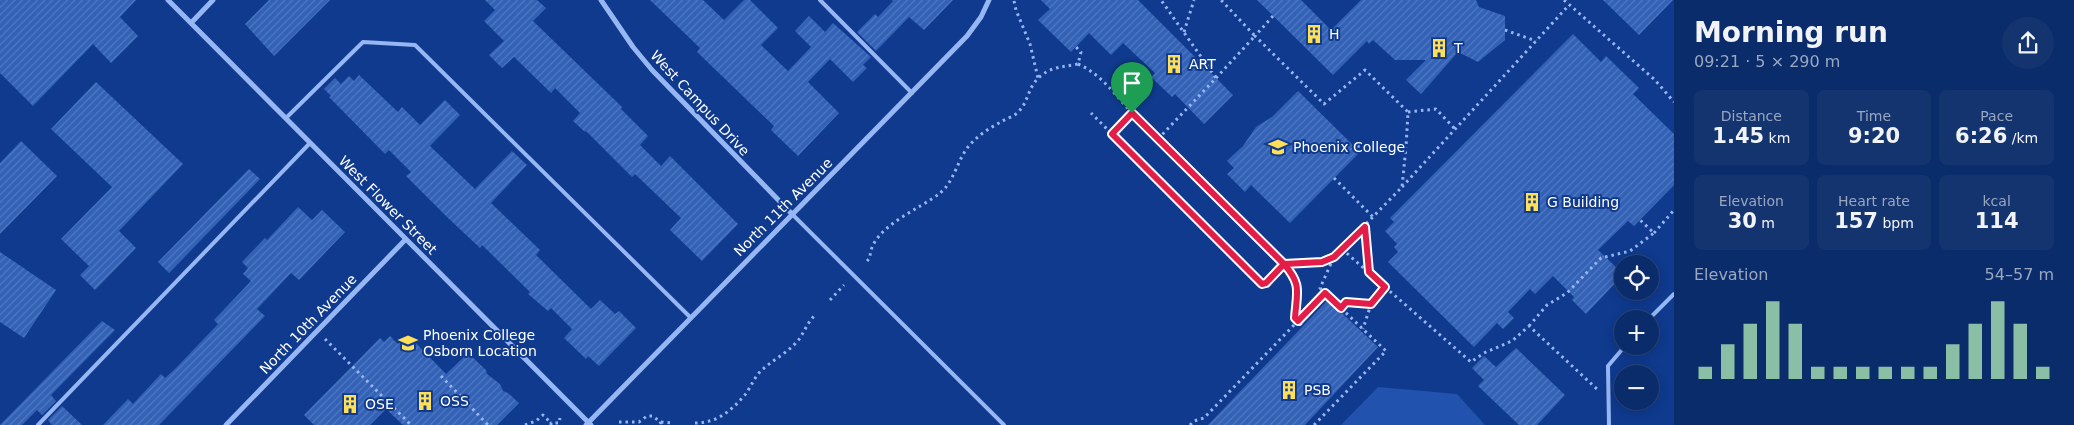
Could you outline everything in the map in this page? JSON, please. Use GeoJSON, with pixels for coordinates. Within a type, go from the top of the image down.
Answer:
{"type":"FeatureCollection","features":[{"type":"Feature","properties":{"kind":"street","name":"West Flower Street"},"geometry":{"type":"LineString","coordinates":[[168,0],[588,424]]}},
{"type":"Feature","properties":{"kind":"street"},"geometry":{"type":"LineString","coordinates":[[191,23],[213,0]]}},
{"type":"Feature","properties":{"kind":"street","name":"West Campus Drive"},"geometry":{"type":"LineString","coordinates":[[601,0],[633,47],[652,70],[792,214]]}},
{"type":"Feature","properties":{"kind":"street","name":"North 11th Avenue"},"geometry":{"type":"LineString","coordinates":[[588,424],[690,317],[967,36],[981,17],[989,0]]}},
{"type":"Feature","properties":{"kind":"street","name":"North 10th Avenue"},"geometry":{"type":"LineString","coordinates":[[226,425],[406,239]]}},
{"type":"Feature","properties":{"kind":"lane"},"geometry":{"type":"LineString","coordinates":[[820,0],[912,93]]}},
{"type":"Feature","properties":{"kind":"lane"},"geometry":{"type":"LineString","coordinates":[[286,118],[362,42],[416,45],[690,317]]}},
{"type":"Feature","properties":{"kind":"lane"},"geometry":{"type":"LineString","coordinates":[[38,425],[310,143]]}},
{"type":"Feature","properties":{"kind":"lane"},"geometry":{"type":"LineString","coordinates":[[792,214],[1004,425]]}},
{"type":"Feature","properties":{"kind":"lane"},"geometry":{"type":"LineString","coordinates":[[1658,310],[1674,294]]}},
{"type":"Feature","properties":{"kind":"lane"},"geometry":{"type":"LineString","coordinates":[[1609,425],[1608,366],[1617,355]]}},
{"type":"Feature","properties":{"kind":"path"},"geometry":{"type":"LineString","coordinates":[[1161,0],[1216,78]]}},
{"type":"Feature","properties":{"kind":"path"},"geometry":{"type":"LineString","coordinates":[[1184,33],[1194,0]]}},
{"type":"Feature","properties":{"kind":"path"},"geometry":{"type":"LineString","coordinates":[[1221,0],[1324,104],[1365,70],[1408,112],[1402,187]]}},
{"type":"Feature","properties":{"kind":"path"},"geometry":{"type":"LineString","coordinates":[[1564,0],[1655,80],[1674,102]]}},
{"type":"Feature","properties":{"kind":"path"},"geometry":{"type":"LineString","coordinates":[[1014,1],[1030,44],[1038,78]]}},
{"type":"Feature","properties":{"kind":"path"},"geometry":{"type":"LineString","coordinates":[[1314,425],[1386,351],[1320,288],[1334,257],[1374,218],[1569,5]]}},
{"type":"Feature","properties":{"kind":"path"},"geometry":{"type":"LineString","coordinates":[[1158,139],[1273,16]]}},
{"type":"Feature","properties":{"kind":"path"},"geometry":{"type":"LineString","coordinates":[[1505,30],[1536,41]]}},
{"type":"Feature","properties":{"kind":"path"},"geometry":{"type":"LineString","coordinates":[[1076,47],[1081,52],[1078,64]]}},
{"type":"Feature","properties":{"kind":"path"},"geometry":{"type":"LineString","coordinates":[[867,261],[870,258],[873,244],[886,230],[906,213],[934,198],[946,188],[961,157],[974,141],[994,126],[1019,112],[1027,94],[1038,78],[1057,67],[1078,64],[1100,77],[1132,113],[1284,264],[1294,276],[1298,290],[1295,318],[1302,326]]}},
{"type":"Feature","properties":{"kind":"path"},"geometry":{"type":"LineString","coordinates":[[1408,112],[1436,109],[1455,129]]}},
{"type":"Feature","properties":{"kind":"path"},"geometry":{"type":"LineString","coordinates":[[1091,113],[1262,284],[1266,283],[1284,264],[1322,262],[1334,257]]}},
{"type":"Feature","properties":{"kind":"path"},"geometry":{"type":"LineString","coordinates":[[1112,134],[1132,113]]}},
{"type":"Feature","properties":{"kind":"path"},"geometry":{"type":"LineString","coordinates":[[1354,146],[1406,147]]}},
{"type":"Feature","properties":{"kind":"path"},"geometry":{"type":"LineString","coordinates":[[1334,178],[1374,218]]}},
{"type":"Feature","properties":{"kind":"path"},"geometry":{"type":"LineString","coordinates":[[1342,249],[1471,362],[1484,353],[1512,341],[1529,326],[1547,305],[1566,292],[1601,258],[1630,251],[1654,233],[1674,210]]}},
{"type":"Feature","properties":{"kind":"path"},"geometry":{"type":"LineString","coordinates":[[1640,220],[1654,233]]}},
{"type":"Feature","properties":{"kind":"path"},"geometry":{"type":"LineString","coordinates":[[1365,227],[1369,272]]}},
{"type":"Feature","properties":{"kind":"path"},"geometry":{"type":"LineString","coordinates":[[830,300],[844,285]]}},
{"type":"Feature","properties":{"kind":"path"},"geometry":{"type":"LineString","coordinates":[[1364,329],[1371,304],[1385,287]]}},
{"type":"Feature","properties":{"kind":"path"},"geometry":{"type":"LineString","coordinates":[[1190,425],[1194,421],[1204,418],[1325,293]]}},
{"type":"Feature","properties":{"kind":"path"},"geometry":{"type":"LineString","coordinates":[[1341,308],[1346,302],[1371,304]]}},
{"type":"Feature","properties":{"kind":"path"},"geometry":{"type":"LineString","coordinates":[[695,423],[713,421],[727,413],[744,396],[752,382],[764,368],[800,338],[807,323],[814,315]]}},
{"type":"Feature","properties":{"kind":"path"},"geometry":{"type":"LineString","coordinates":[[1529,326],[1608,400]]}},
{"type":"Feature","properties":{"kind":"path"},"geometry":{"type":"LineString","coordinates":[[317,331],[411,425]]}},
{"type":"Feature","properties":{"kind":"path"},"geometry":{"type":"LineString","coordinates":[[441,376],[488,425]]}},
{"type":"Feature","properties":{"kind":"path"},"geometry":{"type":"LineString","coordinates":[[525,425],[536,421],[543,414],[551,424],[559,423],[560,418]]}},
{"type":"Feature","properties":{"kind":"path"},"geometry":{"type":"LineString","coordinates":[[618,422],[640,424],[647,416],[652,416],[660,424],[673,423]]}},
{"type":"Feature","properties":{"kind":"shaded area"},"geometry":{"type":"Polygon","coordinates":[[[1378,387],[1457,394],[1485,425],[1341,425],[1378,387]]]}},
{"type":"Feature","properties":{"kind":"building"},"geometry":{"type":"Polygon","coordinates":[[[0,0],[136,0],[120,17],[138,36],[111,63],[93,44],[33,106],[0,73],[0,0]]]}},
{"type":"Feature","properties":{"kind":"building"},"geometry":{"type":"Polygon","coordinates":[[[269,0],[330,0],[274,56],[245,24],[269,0]]]}},
{"type":"Feature","properties":{"kind":"building"},"geometry":{"type":"Polygon","coordinates":[[[485,0],[537,0],[546,8],[533,21],[622,107],[621,109],[648,136],[640,145],[661,166],[670,156],[738,224],[702,261],[670,230],[681,218],[635,174],[632,177],[586,131],[573,121],[580,113],[555,88],[551,93],[514,57],[502,68],[489,55],[504,41],[484,21],[495,10],[485,0]]]}},
{"type":"Feature","properties":{"kind":"building"},"geometry":{"type":"Polygon","coordinates":[[[650,0],[703,0],[724,20],[744,0],[750,0],[778,28],[761,45],[788,71],[811,47],[795,31],[809,16],[825,32],[833,23],[871,57],[863,65],[867,68],[853,82],[830,59],[808,82],[839,113],[798,156],[771,130],[774,126],[697,52],[700,48],[650,0]]]}},
{"type":"Feature","properties":{"kind":"building"},"geometry":{"type":"Polygon","coordinates":[[[892,0],[953,0],[924,30],[909,17],[876,51],[857,32],[875,14],[878,17],[892,0]]]}},
{"type":"Feature","properties":{"kind":"building","name":"ART"},"geometry":{"type":"Polygon","coordinates":[[[1041,0],[1138,0],[1233,95],[1204,124],[1175,94],[1172,97],[1151,77],[1155,73],[1123,43],[1111,55],[1089,33],[1071,52],[1038,20],[1050,9],[1041,0]]]}},
{"type":"Feature","properties":{"kind":"building","name":"T"},"geometry":{"type":"Polygon","coordinates":[[[1257,0],[1301,0],[1331,30],[1361,0],[1476,0],[1479,7],[1505,16],[1505,40],[1478,62],[1458,52],[1421,94],[1406,80],[1426,60],[1395,60],[1373,40],[1369,44],[1367,41],[1333,75],[1257,0]]]}},
{"type":"Feature","properties":{"kind":"building"},"geometry":{"type":"Polygon","coordinates":[[[1603,0],[1673,0],[1639,35],[1603,0]]]}},
{"type":"Feature","properties":{"kind":"building","name":"G Building"},"geometry":{"type":"Polygon","coordinates":[[[1573,34],[1601,62],[1606,56],[1639,88],[1633,94],[1674,134],[1674,185],[1634,226],[1628,221],[1598,250],[1614,265],[1614,284],[1586,314],[1572,300],[1574,297],[1553,276],[1535,294],[1530,289],[1508,312],[1514,318],[1503,329],[1497,323],[1474,347],[1388,262],[1398,252],[1394,247],[1397,244],[1385,231],[1394,222],[1390,218],[1573,34]]]}},
{"type":"Feature","properties":{"kind":"building"},"geometry":{"type":"Polygon","coordinates":[[[359,75],[398,112],[402,107],[420,125],[445,100],[460,115],[430,146],[475,189],[512,151],[527,165],[491,203],[540,250],[536,255],[591,309],[600,300],[615,314],[619,311],[636,328],[599,366],[588,356],[586,359],[564,338],[572,329],[551,308],[548,311],[528,294],[530,292],[482,245],[480,248],[447,217],[406,176],[411,172],[389,150],[385,154],[329,97],[331,96],[324,89],[335,78],[341,84],[349,76],[354,81],[359,75]]]}},
{"type":"Feature","properties":{"kind":"building"},"geometry":{"type":"Polygon","coordinates":[[[96,82],[183,164],[119,231],[136,248],[95,290],[80,275],[89,266],[61,239],[112,187],[51,129],[96,82]]]}},
{"type":"Feature","properties":{"kind":"building"},"geometry":{"type":"Polygon","coordinates":[[[1298,91],[1360,152],[1290,223],[1251,185],[1245,192],[1227,174],[1234,168],[1227,161],[1243,146],[1256,127],[1272,117],[1298,91]]]}},
{"type":"Feature","properties":{"kind":"building"},"geometry":{"type":"Polygon","coordinates":[[[21,141],[57,176],[0,234],[0,163],[21,141]]]}},
{"type":"Feature","properties":{"kind":"building"},"geometry":{"type":"Polygon","coordinates":[[[249,169],[260,179],[169,273],[158,262],[249,169]]]}},
{"type":"Feature","properties":{"kind":"building"},"geometry":{"type":"Polygon","coordinates":[[[298,207],[312,220],[322,210],[345,232],[299,280],[291,273],[257,309],[265,316],[159,425],[103,425],[128,399],[133,404],[161,374],[165,378],[218,324],[214,320],[251,281],[243,274],[248,268],[242,262],[265,238],[267,240],[298,207]]]}},
{"type":"Feature","properties":{"kind":"building"},"geometry":{"type":"Polygon","coordinates":[[[0,252],[56,290],[24,338],[0,322],[0,252]]]}},
{"type":"Feature","properties":{"kind":"building","name":"PSB"},"geometry":{"type":"Polygon","coordinates":[[[1328,300],[1378,347],[1305,425],[1208,425],[1328,300]]]}},
{"type":"Feature","properties":{"kind":"building"},"geometry":{"type":"Polygon","coordinates":[[[102,321],[115,330],[51,395],[56,401],[42,415],[37,410],[22,425],[0,425],[102,321]]]}},
{"type":"Feature","properties":{"kind":"building"},"geometry":{"type":"Polygon","coordinates":[[[408,335],[446,374],[468,353],[486,370],[487,374],[500,384],[503,391],[519,403],[497,425],[403,425],[386,409],[370,425],[314,425],[304,415],[380,338],[384,342],[390,336],[398,344],[408,335]]]}},
{"type":"Feature","properties":{"kind":"building"},"geometry":{"type":"Polygon","coordinates":[[[1516,348],[1565,395],[1537,425],[1519,425],[1478,386],[1484,380],[1472,368],[1484,356],[1496,367],[1516,348]]]}},
{"type":"Feature","properties":{"kind":"building"},"geometry":{"type":"Polygon","coordinates":[[[62,406],[82,425],[52,425],[48,420],[62,406]]]}},
{"type":"Feature","properties":{"kind":"place","name":"H"},"geometry":{"type":"Point","coordinates":[1314,34]}},
{"type":"Feature","properties":{"kind":"place","name":"T"},"geometry":{"type":"Point","coordinates":[1439,48]}},
{"type":"Feature","properties":{"kind":"place","name":"ART"},"geometry":{"type":"Point","coordinates":[1174,64]}},
{"type":"Feature","properties":{"kind":"place","name":"Phoenix College"},"geometry":{"type":"Point","coordinates":[1278,147]}},
{"type":"Feature","properties":{"kind":"place","name":"G Building"},"geometry":{"type":"Point","coordinates":[1532,202]}},
{"type":"Feature","properties":{"kind":"place","name":"Phoenix College Osborn Location"},"geometry":{"type":"Point","coordinates":[408,343]}},
{"type":"Feature","properties":{"kind":"place","name":"PSB"},"geometry":{"type":"Point","coordinates":[1289,390]}},
{"type":"Feature","properties":{"kind":"place","name":"OSS"},"geometry":{"type":"Point","coordinates":[425,401]}},
{"type":"Feature","properties":{"kind":"place","name":"OSE"},"geometry":{"type":"Point","coordinates":[350,404]}},
{"type":"Feature","properties":{"kind":"route"},"geometry":{"type":"LineString","coordinates":[[1132,113],[1112,134],[1262,284],[1266,283],[1284,264],[1294,276],[1298,290],[1295,318],[1298,321],[1325,293],[1341,308],[1346,302],[1371,304],[1385,287],[1369,272],[1365,227],[1334,257],[1322,262],[1284,264],[1132,113]]}}]}
